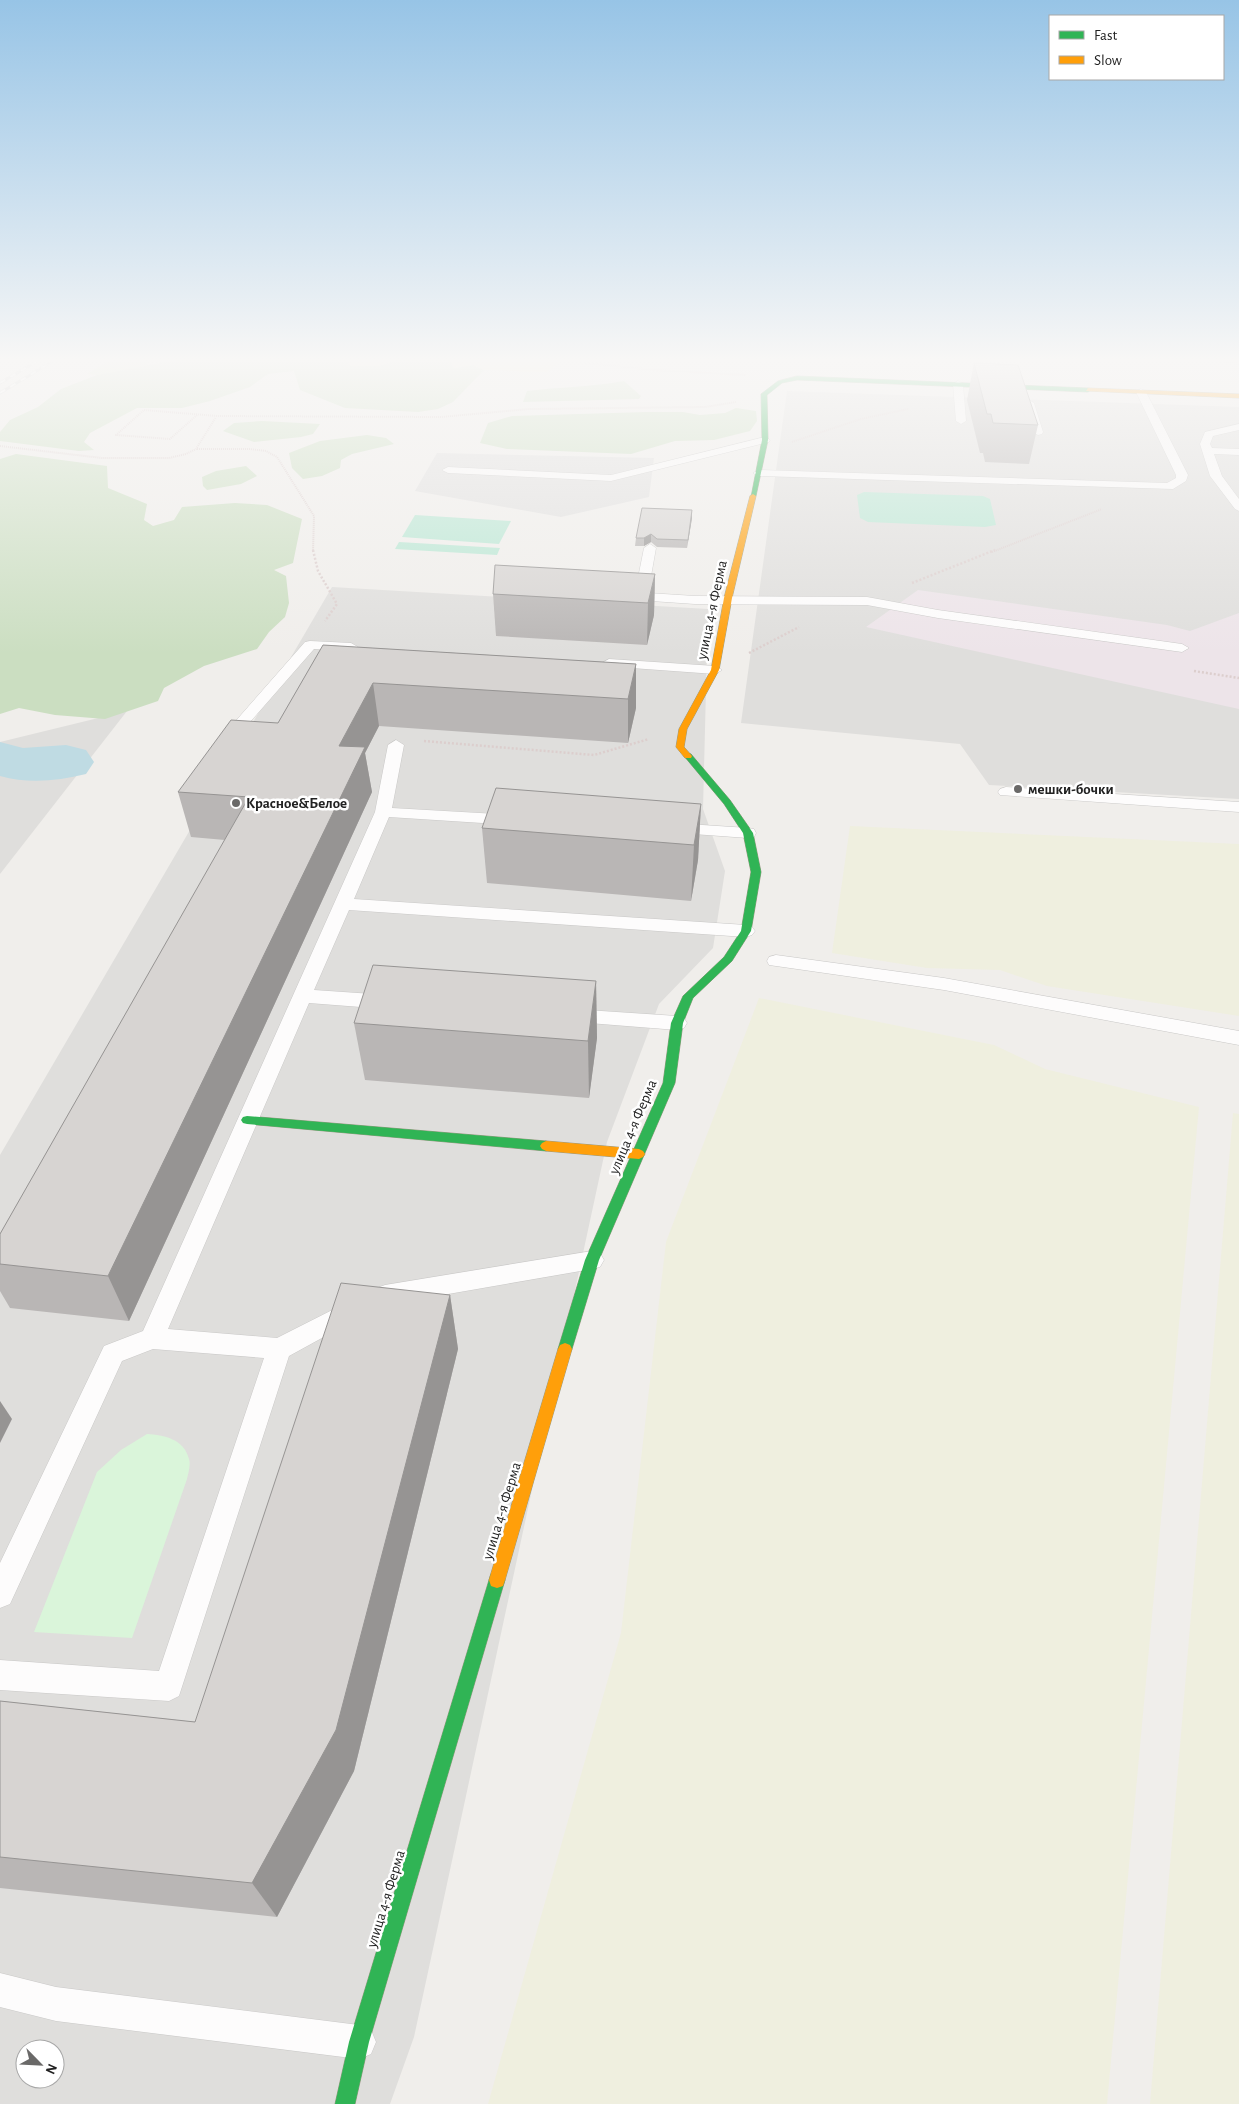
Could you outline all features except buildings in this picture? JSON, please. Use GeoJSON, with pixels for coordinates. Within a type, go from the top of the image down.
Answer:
{"type":"FeatureCollection","features":[{"type":"Feature","properties":{"kind":"street","name":"улица 4-я Ферма"},"geometry":{"type":"LineString","coordinates":[[346,2104],[359,2042],[592,1260],[669,1084],[677,1023],[688,996],[706,977],[728,959],[746,931],[756,872],[748,832],[727,802],[680,747],[683,729],[716,664],[728,598],[762,458]]}},
{"type":"Feature","properties":{"kind":"street"},"geometry":{"type":"LineString","coordinates":[[247,1120],[639,1154]]}},
{"type":"Feature","properties":{"kind":"lane"},"geometry":{"type":"LineString","coordinates":[[448,470],[611,478],[691,458]]}},
{"type":"Feature","properties":{"kind":"lane"},"geometry":{"type":"LineString","coordinates":[[759,473],[1169,487],[1182,479],[1174,458]]}},
{"type":"Feature","properties":{"kind":"lane"},"geometry":{"type":"LineString","coordinates":[[1210,458],[1216,476],[1239,507]]}},
{"type":"Feature","properties":{"kind":"lane"},"geometry":{"type":"LineString","coordinates":[[641,597],[650,548]]}},
{"type":"Feature","properties":{"kind":"lane"},"geometry":{"type":"LineString","coordinates":[[613,595],[695,600],[728,598],[867,601],[938,614],[1182,648]]}},
{"type":"Feature","properties":{"kind":"lane"},"geometry":{"type":"LineString","coordinates":[[231,735],[310,645],[369,649]]}},
{"type":"Feature","properties":{"kind":"lane"},"geometry":{"type":"LineString","coordinates":[[596,662],[716,664]]}},
{"type":"Feature","properties":{"kind":"lane"},"geometry":{"type":"LineString","coordinates":[[152,1338],[383,812],[396,746]]}},
{"type":"Feature","properties":{"kind":"lane"},"geometry":{"type":"LineString","coordinates":[[1006,792],[1239,807]]}},
{"type":"Feature","properties":{"kind":"lane"},"geometry":{"type":"LineString","coordinates":[[383,812],[533,821]]}},
{"type":"Feature","properties":{"kind":"lane"},"geometry":{"type":"LineString","coordinates":[[660,828],[748,832]]}},
{"type":"Feature","properties":{"kind":"lane"},"geometry":{"type":"LineString","coordinates":[[343,904],[746,931]]}},
{"type":"Feature","properties":{"kind":"lane"},"geometry":{"type":"LineString","coordinates":[[776,961],[944,984],[1239,1038]]}},
{"type":"Feature","properties":{"kind":"lane"},"geometry":{"type":"LineString","coordinates":[[302,996],[401,1004]]}},
{"type":"Feature","properties":{"kind":"lane"},"geometry":{"type":"LineString","coordinates":[[551,1014],[677,1023]]}},
{"type":"Feature","properties":{"kind":"lane"},"geometry":{"type":"LineString","coordinates":[[0,1594],[113,1354],[152,1338],[279,1349],[376,1297],[592,1260]]}},
{"type":"Feature","properties":{"kind":"lane"},"geometry":{"type":"LineString","coordinates":[[0,1674],[169,1686],[279,1349]]}},
{"type":"Feature","properties":{"kind":"lane"},"geometry":{"type":"LineString","coordinates":[[0,1990],[56,2004],[359,2042]]}},
{"type":"Feature","properties":{"kind":"path"},"geometry":{"type":"LineString","coordinates":[[130,458],[167,458]]}},
{"type":"Feature","properties":{"kind":"path"},"geometry":{"type":"LineString","coordinates":[[278,458],[314,516],[312,546],[318,571],[337,604],[310,645]]}},
{"type":"Feature","properties":{"kind":"path"},"geometry":{"type":"LineString","coordinates":[[867,601],[1102,509]]}},
{"type":"Feature","properties":{"kind":"path"},"geometry":{"type":"LineString","coordinates":[[716,664],[748,654],[806,625]]}},
{"type":"Feature","properties":{"kind":"path"},"geometry":{"type":"LineString","coordinates":[[416,740],[594,755],[683,729]]}},
{"type":"Feature","properties":{"kind":"shaded area"},"geometry":{"type":"Polygon","coordinates":[[[434,458],[654,458],[649,497],[561,517],[415,491],[434,458]]]}},
{"type":"Feature","properties":{"kind":"shaded area"},"geometry":{"type":"Polygon","coordinates":[[[778,458],[1239,458],[1239,799],[989,785],[960,744],[741,723],[778,458]]]}},
{"type":"Feature","properties":{"kind":"shaded area"},"geometry":{"type":"Polygon","coordinates":[[[332,587],[708,609],[703,809],[725,871],[713,948],[659,1004],[607,1142],[414,2037],[390,2104],[0,2104],[0,1155],[332,587]]]}},
{"type":"Feature","properties":{"kind":"shaded area"},"geometry":{"type":"Polygon","coordinates":[[[918,590],[1167,625],[1190,631],[1239,613],[1239,709],[866,627],[918,590]]]}},
{"type":"Feature","properties":{"kind":"shaded area"},"geometry":{"type":"Polygon","coordinates":[[[127,711],[0,874],[0,742],[127,711]]]}},
{"type":"Feature","properties":{"kind":"green space"},"geometry":{"type":"Polygon","coordinates":[[[48,458],[107,466],[108,488],[147,504],[144,520],[153,526],[174,520],[182,507],[235,503],[267,505],[302,519],[293,563],[274,570],[286,576],[289,603],[285,617],[269,632],[257,649],[204,666],[164,688],[158,701],[105,719],[55,715],[19,708],[0,714],[0,459],[48,458]]]}},
{"type":"Feature","properties":{"kind":"green space"},"geometry":{"type":"Polygon","coordinates":[[[290,458],[344,458],[341,460],[340,468],[322,476],[303,479],[292,468],[290,458]]]}},
{"type":"Feature","properties":{"kind":"green space"},"geometry":{"type":"Polygon","coordinates":[[[246,466],[257,476],[241,484],[207,490],[203,486],[202,477],[216,471],[246,466]]]}},
{"type":"Feature","properties":{"kind":"green space"},"geometry":{"type":"Polygon","coordinates":[[[864,492],[983,496],[990,499],[996,525],[985,527],[868,522],[860,518],[857,495],[864,492]]]}},
{"type":"Feature","properties":{"kind":"green space"},"geometry":{"type":"Polygon","coordinates":[[[415,515],[511,521],[499,544],[402,537],[415,515]]]}},
{"type":"Feature","properties":{"kind":"green space"},"geometry":{"type":"Polygon","coordinates":[[[399,542],[500,548],[497,555],[395,549],[399,542]]]}},
{"type":"Feature","properties":{"kind":"green space"},"geometry":{"type":"Polygon","coordinates":[[[850,826],[1239,844],[1239,1016],[1047,986],[1000,970],[927,968],[832,953],[850,826]]]}},
{"type":"Feature","properties":{"kind":"green space"},"geometry":{"type":"Polygon","coordinates":[[[759,998],[994,1045],[1045,1069],[1199,1107],[1107,2104],[488,2104],[621,1633],[666,1242],[759,998]]]}},
{"type":"Feature","properties":{"kind":"green space"},"geometry":{"type":"Polygon","coordinates":[[[1233,1113],[1239,1114],[1239,2104],[1150,2104],[1233,1113]]]}},
{"type":"Feature","properties":{"kind":"green space"},"geometry":{"type":"Polygon","coordinates":[[[147,1434],[166,1437],[178,1443],[186,1452],[190,1461],[190,1467],[132,1638],[34,1632],[97,1472],[121,1450],[147,1434]]]}},
{"type":"Feature","properties":{"kind":"waterway"},"geometry":{"type":"LineString","coordinates":[[0,759],[22,765],[66,762]]}},
{"type":"Feature","properties":{"kind":"traffic: fast"},"geometry":{"type":"LineString","coordinates":[[753,496],[761,458]]}},
{"type":"Feature","properties":{"kind":"traffic: fast"},"geometry":{"type":"LineString","coordinates":[[565,1349],[592,1260],[669,1083],[677,1023],[688,996],[728,959],[746,931],[756,872],[748,833],[727,802],[688,756]]}},
{"type":"Feature","properties":{"kind":"traffic: fast"},"geometry":{"type":"LineString","coordinates":[[247,1120],[546,1146]]}},
{"type":"Feature","properties":{"kind":"traffic: fast"},"geometry":{"type":"LineString","coordinates":[[345,2104],[359,2042],[497,1580]]}},
{"type":"Feature","properties":{"kind":"traffic: slow"},"geometry":{"type":"LineString","coordinates":[[688,756],[680,747],[683,729],[715,670],[728,598],[753,496]]}},
{"type":"Feature","properties":{"kind":"traffic: slow"},"geometry":{"type":"LineString","coordinates":[[546,1146],[639,1154]]}},
{"type":"Feature","properties":{"kind":"traffic: slow"},"geometry":{"type":"LineString","coordinates":[[497,1580],[565,1349]]}},
{"type":"Feature","properties":{"kind":"place","name":"мешки-бочки"},"geometry":{"type":"Point","coordinates":[1018,789]}},
{"type":"Feature","properties":{"kind":"place","name":"Красное&Белое"},"geometry":{"type":"Point","coordinates":[236,803]}}]}
